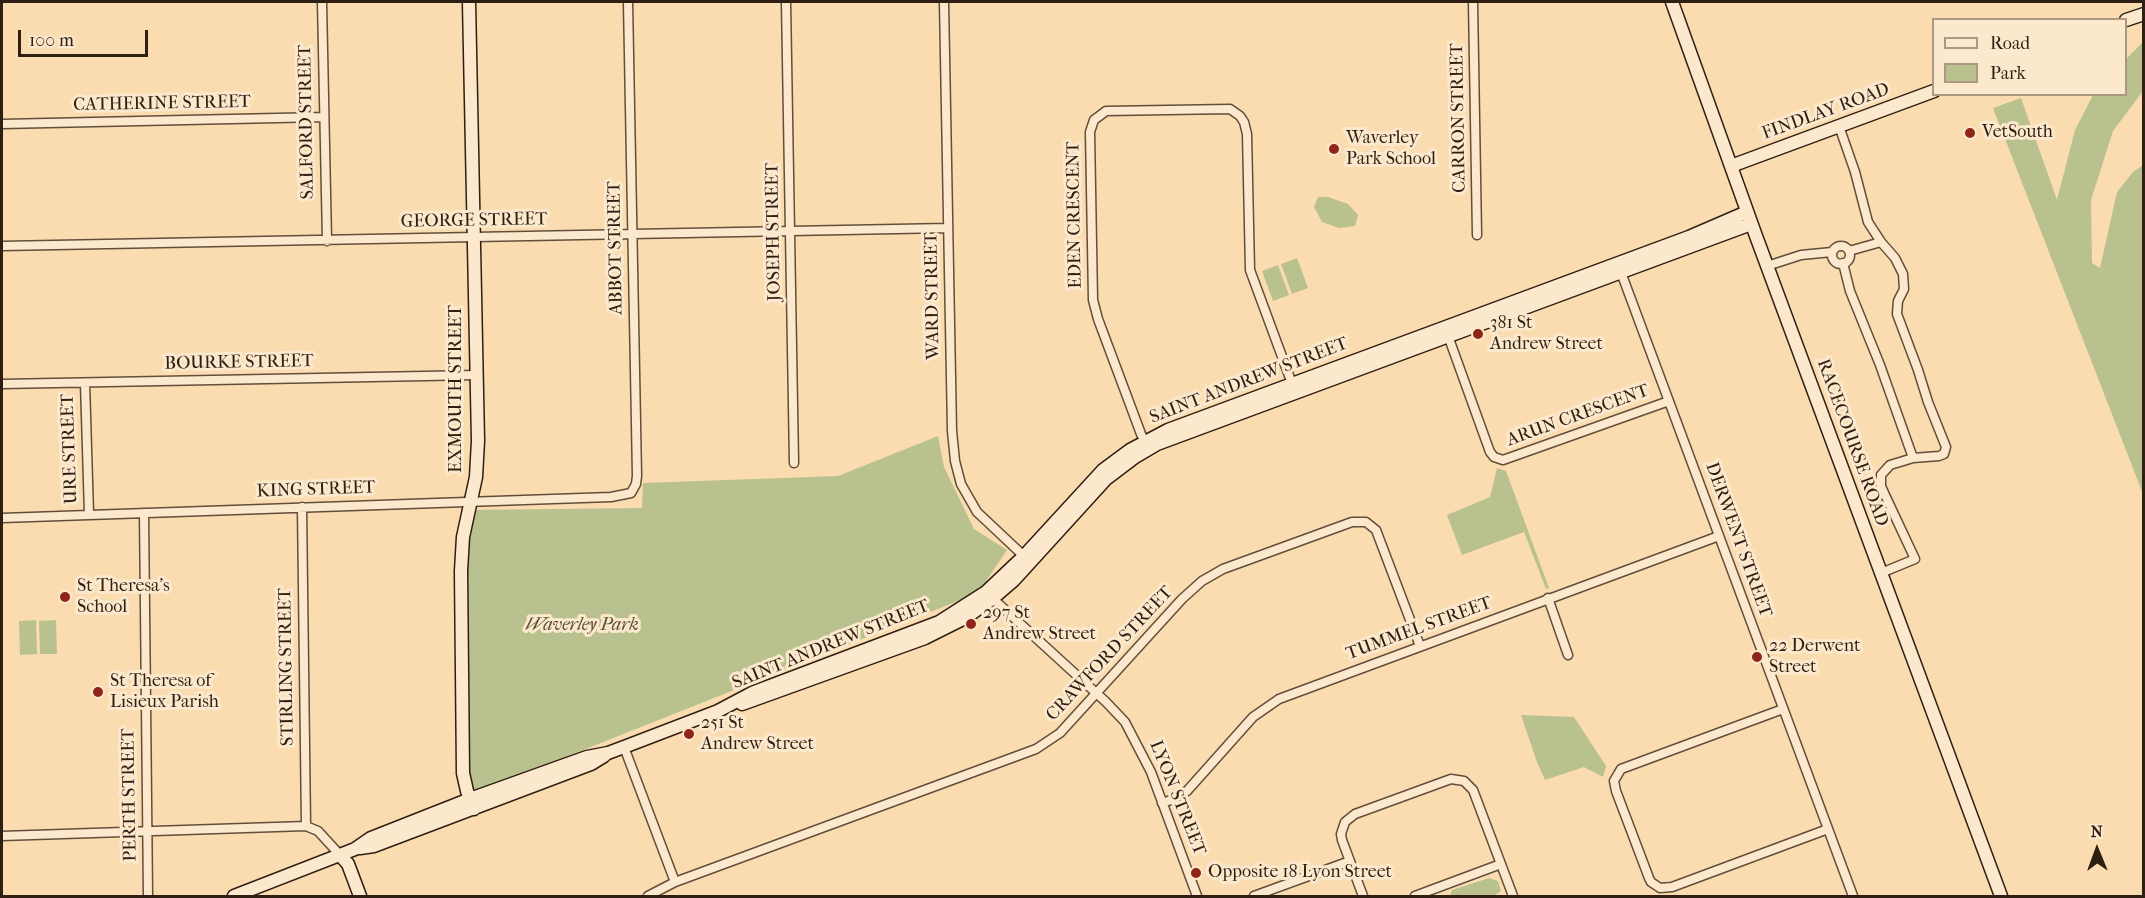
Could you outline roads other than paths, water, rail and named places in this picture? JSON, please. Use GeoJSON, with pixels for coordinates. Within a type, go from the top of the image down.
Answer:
{"type":"FeatureCollection","features":[{"type":"Feature","properties":{"kind":"street","name":"SALFORD STREET"},"geometry":{"type":"LineString","coordinates":[[321,2],[327,241]]}},
{"type":"Feature","properties":{"kind":"street","name":"EXMOUTH STREET"},"geometry":{"type":"LineString","coordinates":[[469,2],[477,450],[476,477],[462,544],[461,571],[463,767],[464,783],[472,804]]}},
{"type":"Feature","properties":{"kind":"street","name":"ABBOT STREET"},"geometry":{"type":"LineString","coordinates":[[628,2],[637,476],[631,493]]}},
{"type":"Feature","properties":{"kind":"street","name":"JOSEPH STREET"},"geometry":{"type":"LineString","coordinates":[[786,2],[794,463]]}},
{"type":"Feature","properties":{"kind":"street","name":"WARD STREET"},"geometry":{"type":"LineString","coordinates":[[944,2],[952,431],[955,461],[962,484],[977,512],[1028,559]]}},
{"type":"Feature","properties":{"kind":"street","name":"CARRON STREET"},"geometry":{"type":"LineString","coordinates":[[1473,2],[1477,235]]}},
{"type":"Feature","properties":{"kind":"street","name":"RACECOURSE ROAD"},"geometry":{"type":"LineString","coordinates":[[1671,2],[2001,897]]}},
{"type":"Feature","properties":{"kind":"street"},"geometry":{"type":"LineString","coordinates":[[2127,20],[2144,14]]}},
{"type":"Feature","properties":{"kind":"street","name":"FINDLAY ROAD"},"geometry":{"type":"LineString","coordinates":[[1731,166],[1932,93]]}},
{"type":"Feature","properties":{"kind":"street","name":"EDEN CRESCENT"},"geometry":{"type":"LineString","coordinates":[[1147,445],[1098,319],[1094,300],[1090,132],[1094,120],[1107,111],[1230,109],[1240,116],[1244,122],[1246,134],[1250,270],[1293,388]]}},
{"type":"Feature","properties":{"kind":"street","name":"CATHERINE STREET"},"geometry":{"type":"LineString","coordinates":[[2,124],[323,117]]}},
{"type":"Feature","properties":{"kind":"street"},"geometry":{"type":"LineString","coordinates":[[1839,126],[1855,172],[1868,222],[1895,258],[1903,274],[1904,289],[1898,301],[1897,314],[1928,402],[1946,443],[1945,450],[1939,456],[1913,458],[1890,465],[1884,470],[1880,480],[1885,495],[1915,559],[1881,573]]}},
{"type":"Feature","properties":{"kind":"street","name":"SAINT ANDREW STREET"},"geometry":{"type":"LineString","coordinates":[[234,897],[356,849],[374,846],[587,757],[608,753],[718,711],[754,692],[921,630],[954,614],[989,595],[1028,559],[1103,470],[1168,430],[1293,388],[1749,218]]}},
{"type":"Feature","properties":{"kind":"street","name":"GEORGE STREET"},"geometry":{"type":"LineString","coordinates":[[2,246],[948,228]]}},
{"type":"Feature","properties":{"kind":"street"},"geometry":{"type":"LineString","coordinates":[[1849,251],[1881,242]]}},
{"type":"Feature","properties":{"kind":"street"},"geometry":{"type":"LineString","coordinates":[[1767,266],[1801,255],[1833,252],[1840,246],[1849,251]]}},
{"type":"Feature","properties":{"kind":"street"},"geometry":{"type":"LineString","coordinates":[[1843,263],[1848,260],[1849,251]]}},
{"type":"Feature","properties":{"kind":"street"},"geometry":{"type":"LineString","coordinates":[[1833,252],[1834,260],[1843,263]]}},
{"type":"Feature","properties":{"kind":"street"},"geometry":{"type":"LineString","coordinates":[[1843,263],[1850,291],[1880,365],[1913,458]]}},
{"type":"Feature","properties":{"kind":"street","name":"DERWENT STREET"},"geometry":{"type":"LineString","coordinates":[[1620,268],[1853,897]]}},
{"type":"Feature","properties":{"kind":"street","name":"ARUN CRESCENT"},"geometry":{"type":"LineString","coordinates":[[1446,332],[1490,452],[1494,457],[1503,460],[1669,400]]}},
{"type":"Feature","properties":{"kind":"street","name":"BOURKE STREET"},"geometry":{"type":"LineString","coordinates":[[2,384],[477,375]]}},
{"type":"Feature","properties":{"kind":"street","name":"URE STREET"},"geometry":{"type":"LineString","coordinates":[[85,383],[89,514]]}},
{"type":"Feature","properties":{"kind":"street","name":"KING STREET"},"geometry":{"type":"LineString","coordinates":[[2,518],[611,497],[631,493]]}},
{"type":"Feature","properties":{"kind":"street","name":"STIRLING STREET"},"geometry":{"type":"LineString","coordinates":[[302,507],[306,826]]}},
{"type":"Feature","properties":{"kind":"street","name":"PERTH STREET"},"geometry":{"type":"LineString","coordinates":[[144,513],[148,897]]}},
{"type":"Feature","properties":{"kind":"street","name":"CRAWFORD STREET"},"geometry":{"type":"LineString","coordinates":[[648,897],[675,882],[1030,752],[1060,733],[1182,599],[1207,578],[1223,569],[1352,522],[1366,522],[1376,530],[1420,646]]}},
{"type":"Feature","properties":{"kind":"street","name":"TUMMEL STREET"},"geometry":{"type":"LineString","coordinates":[[1162,803],[1187,791],[1253,717],[1270,704],[1298,691],[1719,536]]}},
{"type":"Feature","properties":{"kind":"street","name":"LYON STREET"},"geometry":{"type":"LineString","coordinates":[[989,595],[1097,693],[1125,722],[1151,772],[1197,897]]}},
{"type":"Feature","properties":{"kind":"street"},"geometry":{"type":"LineString","coordinates":[[1548,598],[1568,655]]}},
{"type":"Feature","properties":{"kind":"street"},"geometry":{"type":"LineString","coordinates":[[1783,709],[1621,769],[1614,781],[1616,791],[1649,878],[1655,886],[1660,888],[1672,887],[1828,829]]}},
{"type":"Feature","properties":{"kind":"street"},"geometry":{"type":"LineString","coordinates":[[624,747],[675,882]]}},
{"type":"Feature","properties":{"kind":"street"},"geometry":{"type":"LineString","coordinates":[[1363,897],[1341,834],[1349,817],[1444,781],[1458,779],[1469,785],[1476,797],[1513,897]]}},
{"type":"Feature","properties":{"kind":"street"},"geometry":{"type":"LineString","coordinates":[[2,836],[306,826],[315,828],[348,864],[360,897]]}},
{"type":"Feature","properties":{"kind":"street"},"geometry":{"type":"LineString","coordinates":[[1254,897],[1350,861]]}},
{"type":"Feature","properties":{"kind":"street"},"geometry":{"type":"LineString","coordinates":[[1414,897],[1501,864]]}},
{"type":"Feature","properties":{"kind":"place","name":"VetSouth"},"geometry":{"type":"Point","coordinates":[1970,133]}},
{"type":"Feature","properties":{"kind":"place","name":"Waverley Park School"},"geometry":{"type":"Point","coordinates":[1334,149]}},
{"type":"Feature","properties":{"kind":"place","name":"381 St Andrew Street"},"geometry":{"type":"Point","coordinates":[1478,334]}},
{"type":"Feature","properties":{"kind":"place","name":"St Theresa's School"},"geometry":{"type":"Point","coordinates":[65,597]}},
{"type":"Feature","properties":{"kind":"place","name":"297 St Andrew Street"},"geometry":{"type":"Point","coordinates":[971,624]}},
{"type":"Feature","properties":{"kind":"place","name":"22 Derwent Street"},"geometry":{"type":"Point","coordinates":[1757,657]}},
{"type":"Feature","properties":{"kind":"place","name":"St Theresa of Lisieux Parish"},"geometry":{"type":"Point","coordinates":[98,692]}},
{"type":"Feature","properties":{"kind":"place","name":"251 St Andrew Street"},"geometry":{"type":"Point","coordinates":[689,734]}},
{"type":"Feature","properties":{"kind":"place","name":"Opposite 18 Lyon Street"},"geometry":{"type":"Point","coordinates":[1196,873]}},
{"type":"Feature","properties":{"kind":"park label","name":"Waverley Park"},"geometry":{"type":"Point","coordinates":[582,626]}}]}
